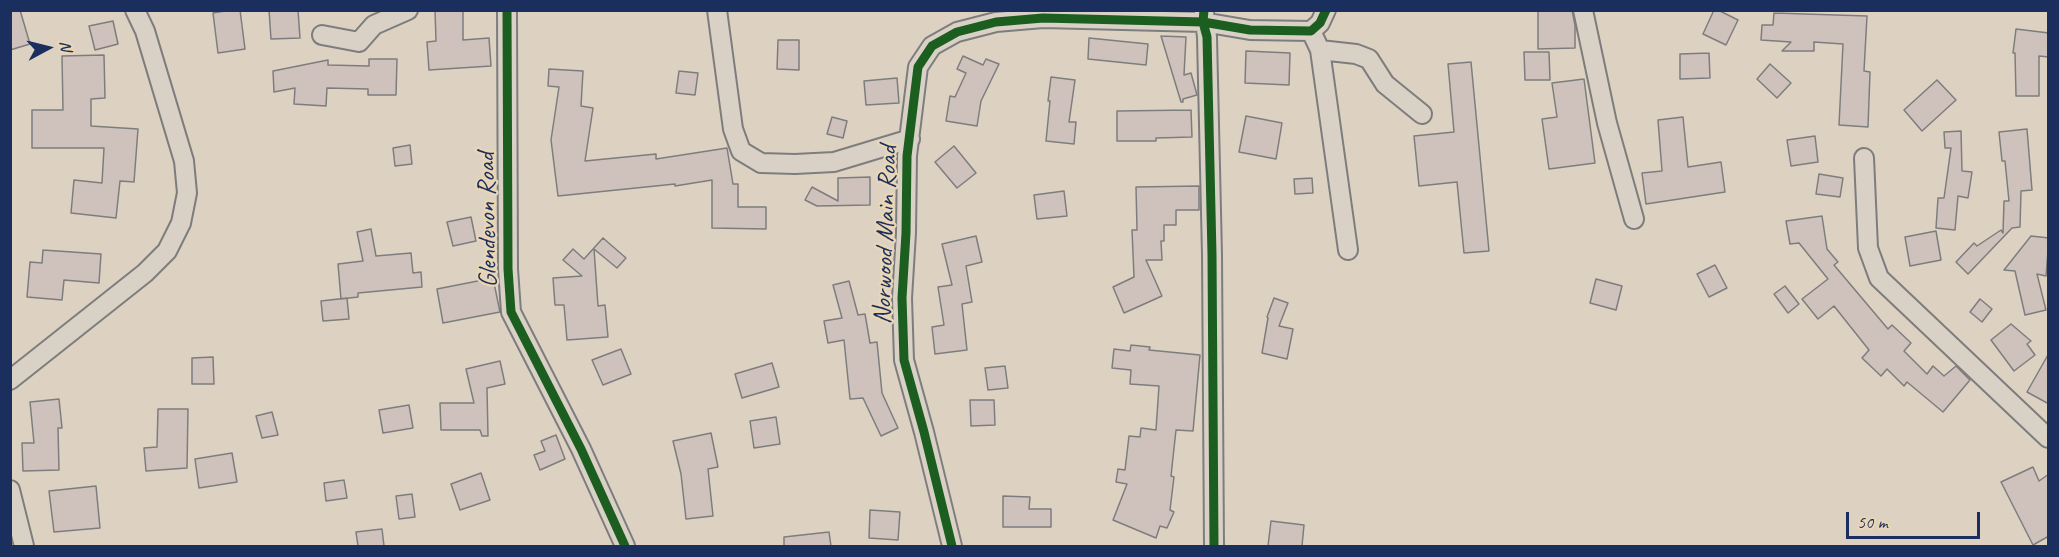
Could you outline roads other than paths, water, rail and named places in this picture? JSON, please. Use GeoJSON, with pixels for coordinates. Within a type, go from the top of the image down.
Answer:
{"type":"FeatureCollection","features":[{"type":"Feature","properties":{"kind":"street"},"geometry":{"type":"LineString","coordinates":[[10,380],[144,273],[167,251],[181,224],[187,193],[184,162],[145,31],[135,10]]}},
{"type":"Feature","properties":{"kind":"street"},"geometry":{"type":"LineString","coordinates":[[322,35],[360,42],[374,25],[408,10]]}},
{"type":"Feature","properties":{"kind":"street","name":"Glendevon Road"},"geometry":{"type":"LineString","coordinates":[[507,10],[508,258],[511,312],[581,449],[625,546]]}},
{"type":"Feature","properties":{"kind":"street"},"geometry":{"type":"LineString","coordinates":[[717,10],[733,129],[741,151],[761,163],[834,162],[910,139]]}},
{"type":"Feature","properties":{"kind":"street"},"geometry":{"type":"LineString","coordinates":[[1326,10],[1320,23],[1311,31],[1320,50],[1348,250]]}},
{"type":"Feature","properties":{"kind":"street"},"geometry":{"type":"LineString","coordinates":[[1583,10],[1610,134],[1634,219]]}},
{"type":"Feature","properties":{"kind":"street","name":"Norwood Main Road"},"geometry":{"type":"LineString","coordinates":[[952,546],[904,360],[902,298],[907,156],[918,67],[932,46],[957,32],[1043,14],[1203,16],[1250,30],[1311,31]]}},
{"type":"Feature","properties":{"kind":"street"},"geometry":{"type":"LineString","coordinates":[[1203,16],[1207,37],[1212,255],[1214,546]]}},
{"type":"Feature","properties":{"kind":"street"},"geometry":{"type":"LineString","coordinates":[[1320,50],[1356,54],[1369,59],[1385,84],[1422,114]]}},
{"type":"Feature","properties":{"kind":"street"},"geometry":{"type":"LineString","coordinates":[[1864,158],[1868,248],[1879,278],[2049,438]]}},
{"type":"Feature","properties":{"kind":"street"},"geometry":{"type":"LineString","coordinates":[[10,490],[24,546]]}}]}
